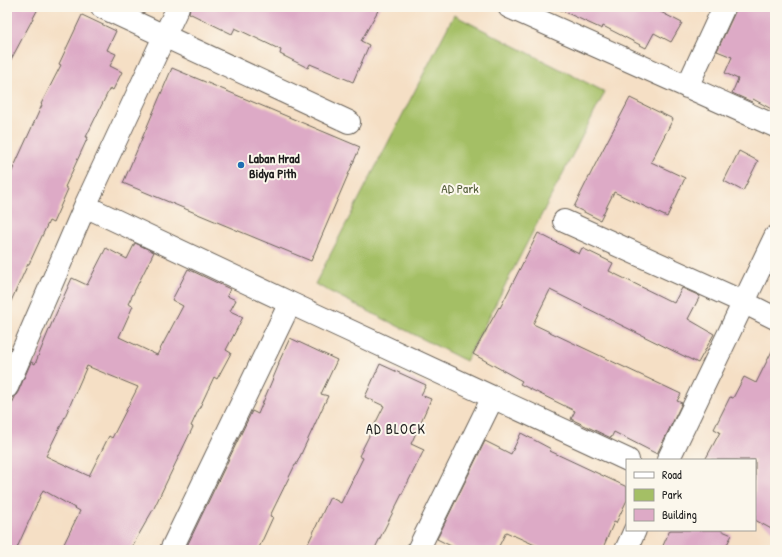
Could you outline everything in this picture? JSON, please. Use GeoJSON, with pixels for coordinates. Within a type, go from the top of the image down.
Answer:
{"type":"FeatureCollection","features":[{"type":"Feature","properties":{"kind":"street"},"geometry":{"type":"LineString","coordinates":[[102,7],[350,122]]}},
{"type":"Feature","properties":{"kind":"street"},"geometry":{"type":"LineString","coordinates":[[7,387],[85,206],[178,7]]}},
{"type":"Feature","properties":{"kind":"street"},"geometry":{"type":"LineString","coordinates":[[509,7],[532,12],[687,87],[775,126]]}},
{"type":"Feature","properties":{"kind":"street"},"geometry":{"type":"LineString","coordinates":[[687,87],[724,7]]}},
{"type":"Feature","properties":{"kind":"street"},"geometry":{"type":"LineString","coordinates":[[85,206],[626,459]]}},
{"type":"Feature","properties":{"kind":"street"},"geometry":{"type":"LineString","coordinates":[[564,221],[775,318]]}},
{"type":"Feature","properties":{"kind":"street"},"geometry":{"type":"LineString","coordinates":[[668,459],[775,237]]}},
{"type":"Feature","properties":{"kind":"street"},"geometry":{"type":"LineString","coordinates":[[171,550],[290,303]]}},
{"type":"Feature","properties":{"kind":"street"},"geometry":{"type":"LineString","coordinates":[[418,550],[493,397]]}},
{"type":"Feature","properties":{"kind":"street"},"geometry":{"type":"LineString","coordinates":[[626,550],[636,531]]}},
{"type":"Feature","properties":{"kind":"green space","name":"AD Park"},"geometry":{"type":"Polygon","coordinates":[[[454,15],[605,92],[466,361],[315,284],[454,15]]]}},
{"type":"Feature","properties":{"kind":"building"},"geometry":{"type":"Polygon","coordinates":[[[7,7],[39,7],[7,67],[7,7]]]}},
{"type":"Feature","properties":{"kind":"building"},"geometry":{"type":"Polygon","coordinates":[[[190,7],[380,7],[361,41],[369,45],[353,82],[310,64],[308,68],[280,54],[281,50],[235,28],[232,34],[189,13],[190,7]]]}},
{"type":"Feature","properties":{"kind":"building"},"geometry":{"type":"Polygon","coordinates":[[[554,7],[651,7],[682,23],[671,42],[654,33],[646,48],[603,26],[602,29],[554,7]]]}},
{"type":"Feature","properties":{"kind":"building"},"geometry":{"type":"Polygon","coordinates":[[[736,7],[775,7],[775,111],[753,99],[752,102],[732,93],[738,79],[725,73],[732,57],[717,51],[736,7]]]}},
{"type":"Feature","properties":{"kind":"building"},"geometry":{"type":"Polygon","coordinates":[[[82,15],[116,31],[107,50],[116,54],[110,66],[122,72],[113,90],[110,88],[86,137],[88,137],[65,187],[68,189],[53,223],[49,221],[7,310],[7,182],[42,105],[41,104],[61,65],[59,64],[82,15]]]}},
{"type":"Feature","properties":{"kind":"building","name":"Laban Hrad Bidya Pith"},"geometry":{"type":"Polygon","coordinates":[[[172,68],[360,147],[311,261],[123,183],[172,68]]]}},
{"type":"Feature","properties":{"kind":"building"},"geometry":{"type":"Polygon","coordinates":[[[630,98],[673,119],[651,162],[685,178],[667,217],[614,192],[600,220],[574,207],[630,98]]]}},
{"type":"Feature","properties":{"kind":"building"},"geometry":{"type":"Polygon","coordinates":[[[739,151],[758,161],[743,191],[724,181],[739,151]]]}},
{"type":"Feature","properties":{"kind":"building"},"geometry":{"type":"Polygon","coordinates":[[[538,233],[579,254],[582,248],[613,263],[609,271],[674,303],[682,288],[700,296],[688,319],[714,334],[698,363],[550,290],[533,324],[681,394],[677,401],[682,403],[657,454],[614,432],[611,438],[571,419],[575,411],[520,384],[522,381],[473,354],[499,307],[500,308],[538,233]]]}},
{"type":"Feature","properties":{"kind":"building"},"geometry":{"type":"Polygon","coordinates":[[[135,243],[154,252],[128,304],[133,306],[119,337],[157,355],[183,306],[172,300],[188,269],[230,289],[227,296],[236,300],[230,311],[243,317],[226,350],[231,353],[217,379],[214,377],[191,426],[193,427],[154,508],[130,550],[61,550],[80,511],[43,490],[16,550],[7,550],[7,414],[31,362],[35,364],[72,278],[87,285],[106,248],[127,259],[135,243]],[[87,366],[46,456],[89,476],[109,436],[112,438],[138,387],[87,366]]]}},
{"type":"Feature","properties":{"kind":"building"},"geometry":{"type":"Polygon","coordinates":[[[290,338],[337,360],[321,394],[328,396],[296,465],[270,516],[273,517],[258,550],[185,550],[252,411],[258,414],[290,338]]]}},
{"type":"Feature","properties":{"kind":"building"},"geometry":{"type":"Polygon","coordinates":[[[775,345],[775,531],[756,521],[756,459],[706,459],[720,432],[714,429],[730,397],[733,398],[744,377],[756,383],[775,345]]]}},
{"type":"Feature","properties":{"kind":"building"},"geometry":{"type":"Polygon","coordinates":[[[380,364],[426,385],[421,395],[431,399],[411,444],[424,450],[374,550],[305,550],[330,497],[341,503],[363,458],[359,456],[384,406],[365,397],[380,364]]]}},
{"type":"Feature","properties":{"kind":"building"},"geometry":{"type":"Polygon","coordinates":[[[521,433],[551,449],[550,451],[626,487],[626,502],[616,523],[614,522],[602,550],[546,550],[506,532],[497,550],[459,550],[437,539],[485,441],[511,454],[521,433]]]}},
{"type":"Feature","properties":{"kind":"building"},"geometry":{"type":"Polygon","coordinates":[[[670,531],[722,531],[732,535],[724,550],[661,550],[670,531]]]}},
{"type":"Feature","properties":{"kind":"place","name":"Laban Hrad Bidya Pith"},"geometry":{"type":"Point","coordinates":[241,165]}},
{"type":"Feature","properties":{"kind":"district","name":"AD BLOCK"},"geometry":{"type":"Point","coordinates":[396,428]}}]}
